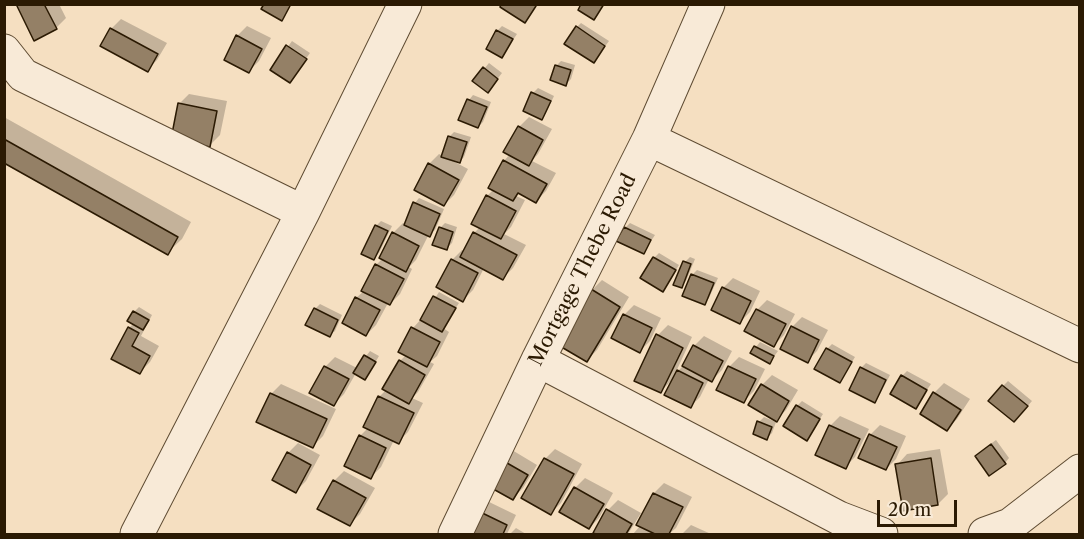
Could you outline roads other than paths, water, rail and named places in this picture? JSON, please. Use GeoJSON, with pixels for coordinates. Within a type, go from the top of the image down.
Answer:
{"type":"FeatureCollection","features":[{"type":"Feature","properties":{"kind":"street"},"geometry":{"type":"LineString","coordinates":[[136,534],[303,212],[405,4]]}},
{"type":"Feature","properties":{"kind":"street","name":"Mortgage Thebe Road"},"geometry":{"type":"LineString","coordinates":[[455,534],[538,360],[649,139],[708,4]]}},
{"type":"Feature","properties":{"kind":"street"},"geometry":{"type":"LineString","coordinates":[[4,51],[23,75],[303,212]]}},
{"type":"Feature","properties":{"kind":"street"},"geometry":{"type":"LineString","coordinates":[[649,139],[1080,346]]}},
{"type":"Feature","properties":{"kind":"street"},"geometry":{"type":"LineString","coordinates":[[538,360],[839,518],[881,534]]}},
{"type":"Feature","properties":{"kind":"street"},"geometry":{"type":"LineString","coordinates":[[985,534],[1010,525],[1080,471]]}}]}
